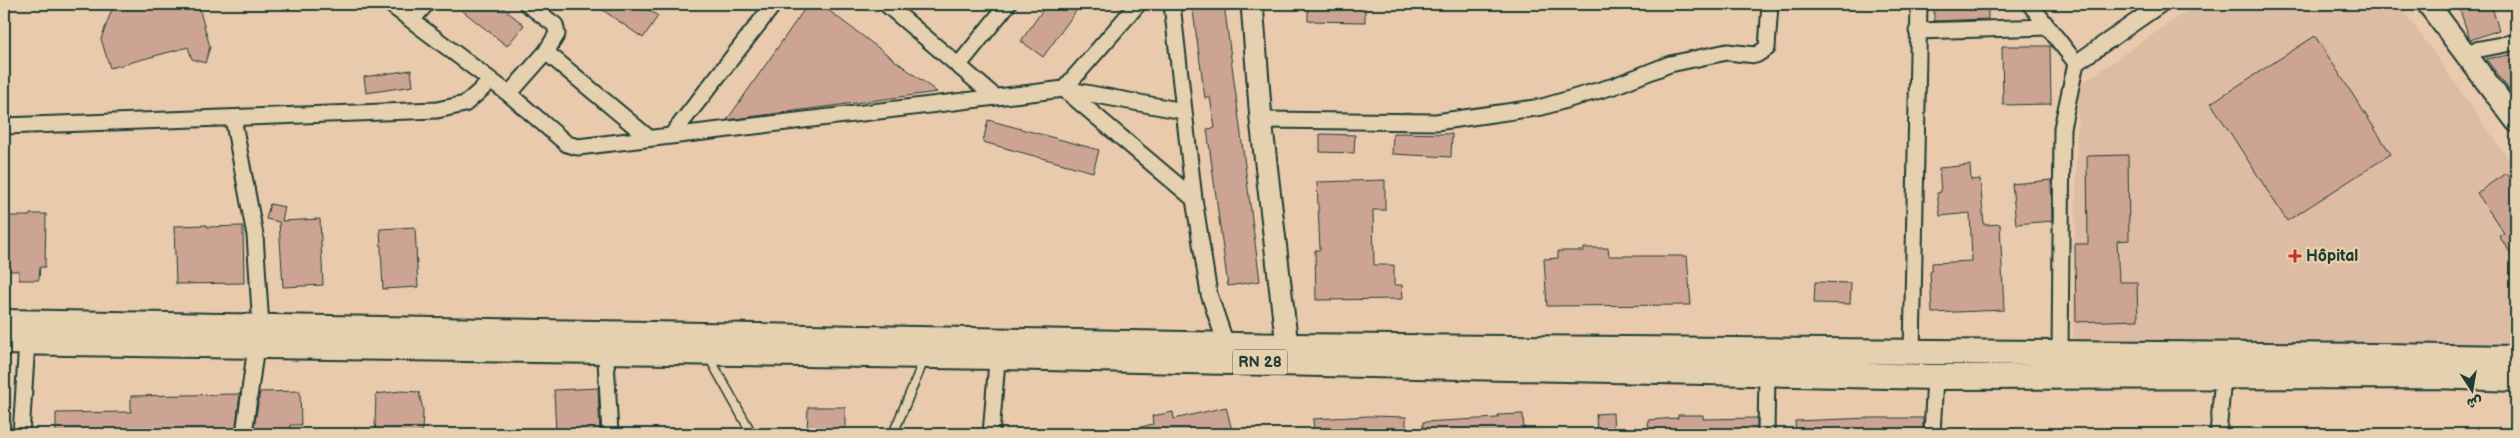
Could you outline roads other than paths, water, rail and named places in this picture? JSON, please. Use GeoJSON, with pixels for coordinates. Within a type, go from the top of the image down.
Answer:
{"type":"FeatureCollection","features":[{"type":"Feature","properties":{"kind":"main road"},"geometry":{"type":"LineString","coordinates":[[1252,4],[1261,120],[1288,354]]}},
{"type":"Feature","properties":{"kind":"main road"},"geometry":{"type":"LineString","coordinates":[[2428,4],[2516,121]]}},
{"type":"Feature","properties":{"kind":"main road","name":"RN 28"},"geometry":{"type":"LineString","coordinates":[[4,322],[258,336],[1288,354],[1767,373],[1935,377],[2436,376],[2516,379]]}},
{"type":"Feature","properties":{"kind":"main road","name":"RN 28"},"geometry":{"type":"LineString","coordinates":[[15,342],[258,336]]}},
{"type":"Feature","properties":{"kind":"main road","name":"RN 28"},"geometry":{"type":"LineString","coordinates":[[605,342],[707,353],[926,357],[998,348],[1226,344],[1288,354],[2250,354],[2516,358]]}},
{"type":"Feature","properties":{"kind":"street"},"geometry":{"type":"LineString","coordinates":[[390,4],[509,94],[567,144],[578,147],[1064,89],[1183,111]]}},
{"type":"Feature","properties":{"kind":"street"},"geometry":{"type":"LineString","coordinates":[[412,20],[426,4]]}},
{"type":"Feature","properties":{"kind":"street"},"geometry":{"type":"LineString","coordinates":[[509,94],[546,52],[557,34],[554,25],[527,4]]}},
{"type":"Feature","properties":{"kind":"street"},"geometry":{"type":"LineString","coordinates":[[671,136],[774,4]]}},
{"type":"Feature","properties":{"kind":"street"},"geometry":{"type":"LineString","coordinates":[[886,4],[994,96]]}},
{"type":"Feature","properties":{"kind":"street"},"geometry":{"type":"LineString","coordinates":[[958,66],[1008,4]]}},
{"type":"Feature","properties":{"kind":"street"},"geometry":{"type":"LineString","coordinates":[[1064,89],[1138,4]]}},
{"type":"Feature","properties":{"kind":"street"},"geometry":{"type":"LineString","coordinates":[[1172,4],[1194,199],[1209,294],[1226,344]]}},
{"type":"Feature","properties":{"kind":"street"},"geometry":{"type":"LineString","coordinates":[[1261,120],[1436,122],[1542,107],[1614,86],[1670,64],[1727,52],[1756,55],[1763,53],[1767,48],[1770,4]]}},
{"type":"Feature","properties":{"kind":"street"},"geometry":{"type":"LineString","coordinates":[[1912,353],[1919,4]]}},
{"type":"Feature","properties":{"kind":"street"},"geometry":{"type":"LineString","coordinates":[[2030,4],[2076,63]]}},
{"type":"Feature","properties":{"kind":"street"},"geometry":{"type":"LineString","coordinates":[[2060,354],[2062,128],[2076,63],[2161,4]]}},
{"type":"Feature","properties":{"kind":"street"},"geometry":{"type":"LineString","coordinates":[[1917,31],[2047,26]]}},
{"type":"Feature","properties":{"kind":"street"},"geometry":{"type":"LineString","coordinates":[[2465,52],[2516,42]]}},
{"type":"Feature","properties":{"kind":"street"},"geometry":{"type":"LineString","coordinates":[[546,52],[649,138]]}},
{"type":"Feature","properties":{"kind":"street"},"geometry":{"type":"LineString","coordinates":[[4,126],[437,110],[465,104],[492,81]]}},
{"type":"Feature","properties":{"kind":"street"},"geometry":{"type":"LineString","coordinates":[[1064,89],[1194,199]]}},
{"type":"Feature","properties":{"kind":"street"},"geometry":{"type":"LineString","coordinates":[[234,118],[255,236],[258,336],[244,434]]}},
{"type":"Feature","properties":{"kind":"street"},"geometry":{"type":"LineString","coordinates":[[15,342],[21,434]]}},
{"type":"Feature","properties":{"kind":"street"},"geometry":{"type":"LineString","coordinates":[[605,342],[610,434]]}},
{"type":"Feature","properties":{"kind":"street"},"geometry":{"type":"LineString","coordinates":[[991,434],[998,348]]}},
{"type":"Feature","properties":{"kind":"street"},"geometry":{"type":"LineString","coordinates":[[1766,434],[1767,373]]}},
{"type":"Feature","properties":{"kind":"street"},"geometry":{"type":"LineString","coordinates":[[1932,434],[1935,377]]}},
{"type":"Feature","properties":{"kind":"street"},"geometry":{"type":"LineString","coordinates":[[2218,434],[2223,377]]}},
{"type":"Feature","properties":{"kind":"lane"},"geometry":{"type":"LineString","coordinates":[[707,353],[752,434]]}},
{"type":"Feature","properties":{"kind":"lane"},"geometry":{"type":"LineString","coordinates":[[892,434],[926,357]]}},
{"type":"Feature","properties":{"kind":"place","name":"Hôpital"},"geometry":{"type":"Point","coordinates":[2295,256]}}]}
